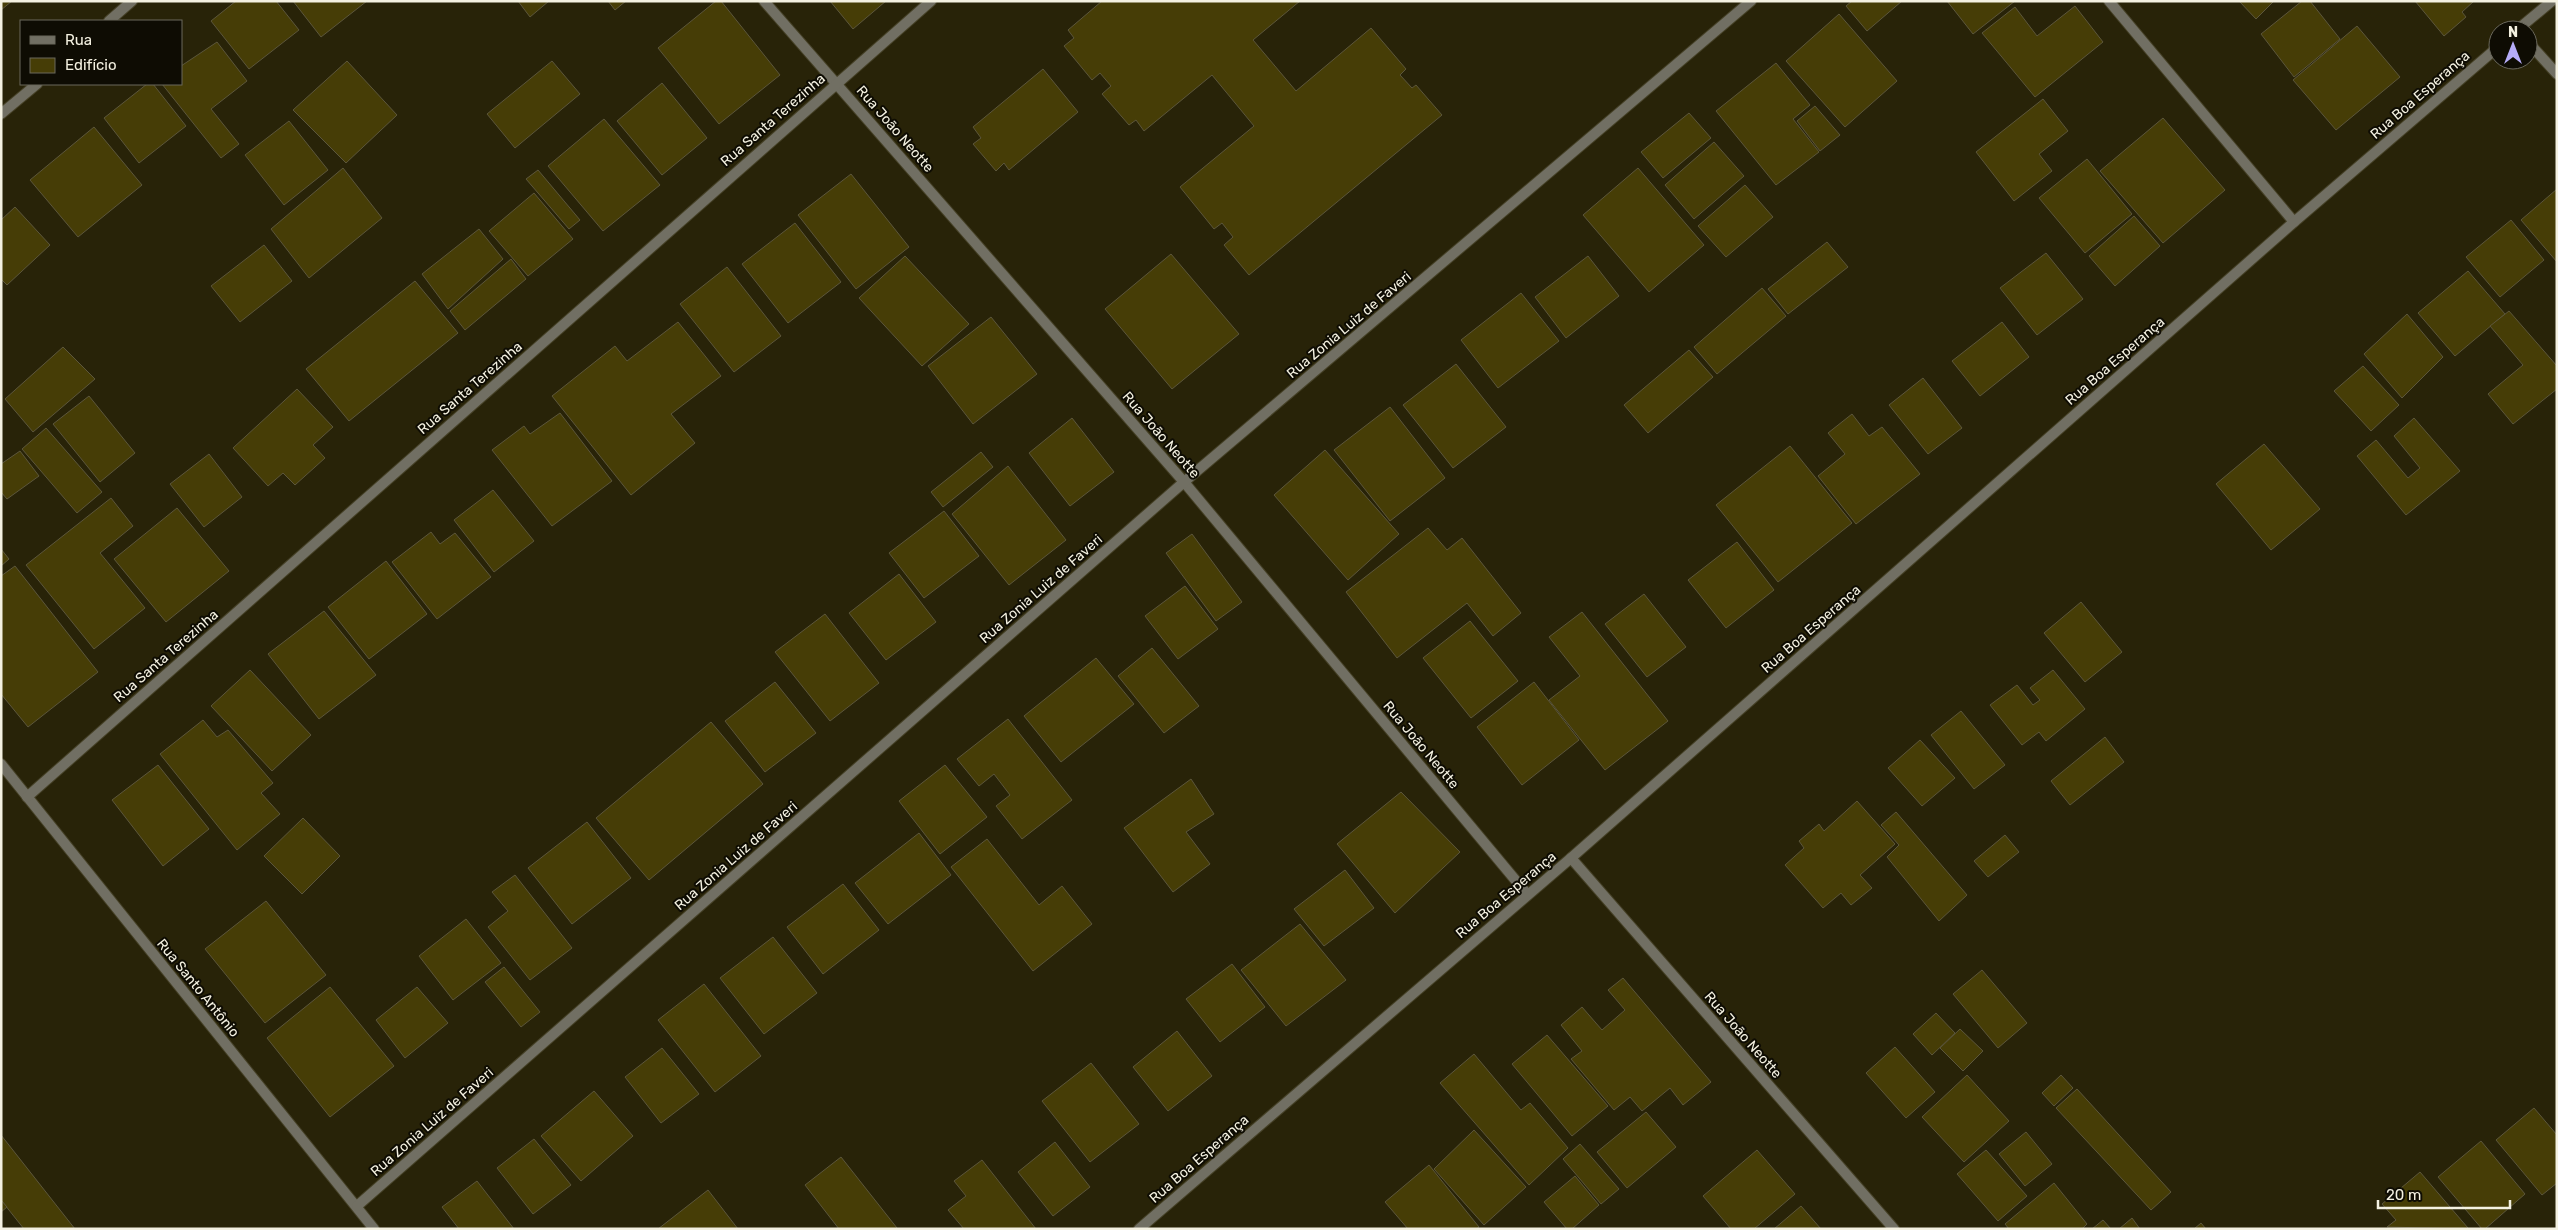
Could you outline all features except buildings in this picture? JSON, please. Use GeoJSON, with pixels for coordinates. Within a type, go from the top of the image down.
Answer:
{"type":"FeatureCollection","features":[{"type":"Feature","properties":{"kind":"street"},"geometry":{"type":"LineString","coordinates":[[110,20],[132,1]]}},
{"type":"Feature","properties":{"kind":"street","name":"Rua João Neotte"},"geometry":{"type":"LineString","coordinates":[[764,1],[1184,482],[1527,894]]}},
{"type":"Feature","properties":{"kind":"street","name":"Rua Santa Terezinha"},"geometry":{"type":"LineString","coordinates":[[27,797],[931,1]]}},
{"type":"Feature","properties":{"kind":"street","name":"Rua Zonia Luiz de Faveri"},"geometry":{"type":"LineString","coordinates":[[357,1206],[1184,482],[1751,1]]}},
{"type":"Feature","properties":{"kind":"street"},"geometry":{"type":"LineString","coordinates":[[2109,1],[2294,222]]}},
{"type":"Feature","properties":{"kind":"street"},"geometry":{"type":"LineString","coordinates":[[2529,20],[2552,1]]}},
{"type":"Feature","properties":{"kind":"street"},"geometry":{"type":"LineString","coordinates":[[2538,53],[2557,74]]}},
{"type":"Feature","properties":{"kind":"street","name":"Rua Boa Esperança"},"geometry":{"type":"LineString","coordinates":[[1139,1229],[1571,858],[2294,222],[2488,55]]}},
{"type":"Feature","properties":{"kind":"street"},"geometry":{"type":"LineString","coordinates":[[1,114],[35,85]]}},
{"type":"Feature","properties":{"kind":"street","name":"Rua Santo Antônio"},"geometry":{"type":"LineString","coordinates":[[1,764],[374,1229]]}},
{"type":"Feature","properties":{"kind":"street","name":"Rua João Neotte"},"geometry":{"type":"LineString","coordinates":[[1571,858],[1894,1229]]}}]}
